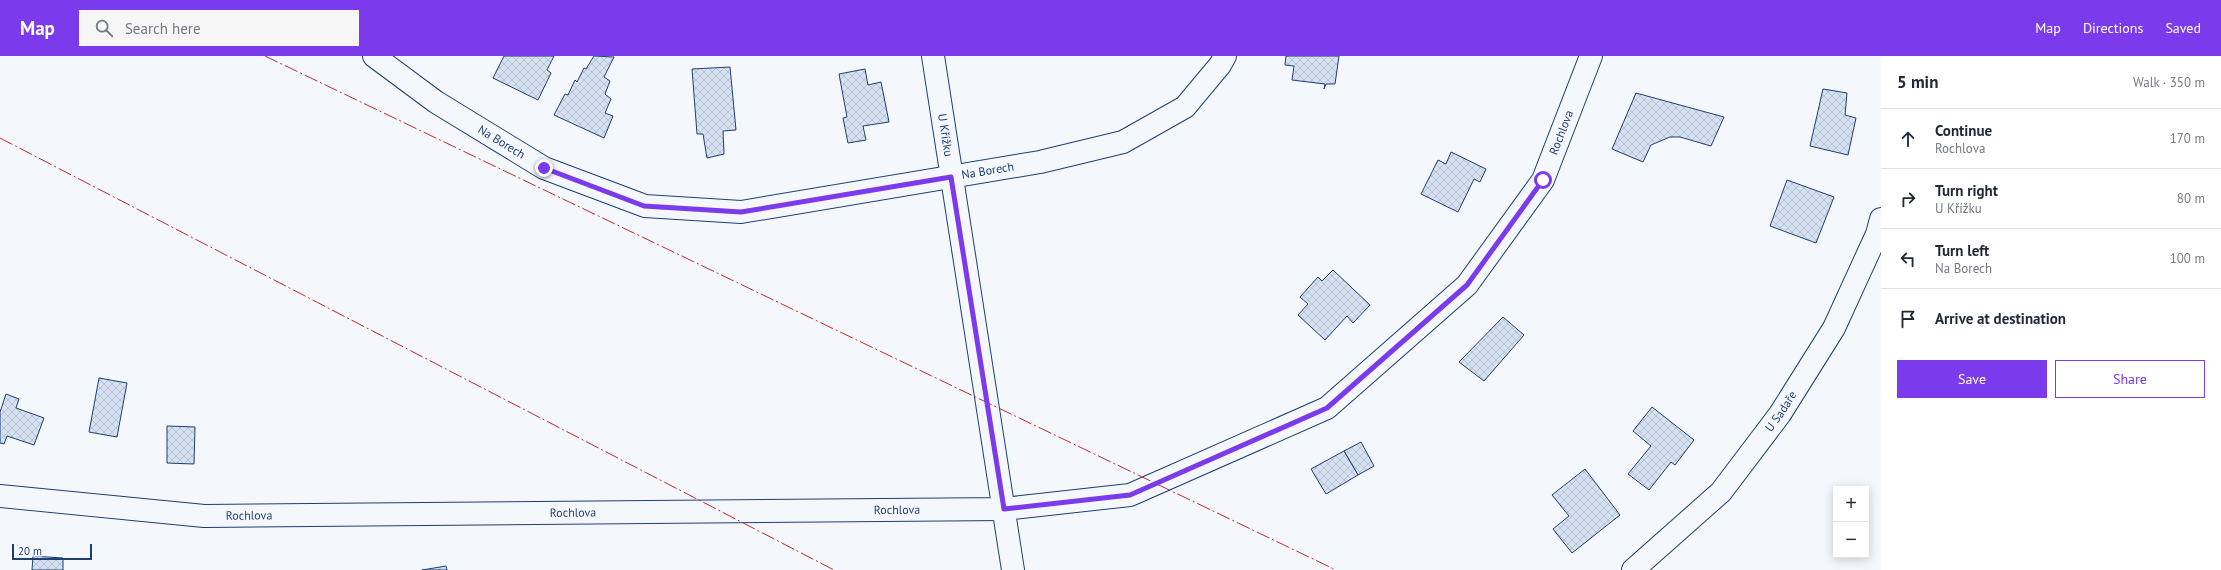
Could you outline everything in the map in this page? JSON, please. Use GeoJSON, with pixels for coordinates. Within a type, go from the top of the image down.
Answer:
{"type":"FeatureCollection","features":[{"type":"Feature","properties":{"kind":"street","name":"Na Borech"},"geometry":{"type":"LineString","coordinates":[[374,56],[436,102],[544,168],[644,206],[741,212],[1040,162],[1123,142],[1185,106],[1220,65],[1225,56]]}},
{"type":"Feature","properties":{"kind":"street","name":"U Křížku"},"geometry":{"type":"LineString","coordinates":[[934,56],[951,177],[1013,570]]}},
{"type":"Feature","properties":{"kind":"street","name":"Rochlova"},"geometry":{"type":"LineString","coordinates":[[0,496],[204,516],[1004,509],[1130,495],[1327,408],[1467,285],[1543,180],[1591,56]]}},
{"type":"Feature","properties":{"kind":"street","name":"U Sadaře"},"geometry":{"type":"LineString","coordinates":[[1633,570],[1720,492],[1780,414],[1834,328],[1877,234],[1881,219]]}},
{"type":"Feature","properties":{"kind":"building"},"geometry":{"type":"Polygon","coordinates":[[[504,56],[554,56],[547,70],[551,73],[538,100],[493,78],[504,56]]]}},
{"type":"Feature","properties":{"kind":"building"},"geometry":{"type":"Polygon","coordinates":[[[594,56],[614,57],[604,77],[610,81],[605,94],[611,99],[605,113],[613,116],[604,138],[554,115],[565,94],[568,95],[575,80],[577,82],[584,68],[586,69],[594,56]]]}},
{"type":"Feature","properties":{"kind":"building"},"geometry":{"type":"Polygon","coordinates":[[[1286,56],[1339,56],[1335,84],[1326,84],[1324,89],[1325,84],[1292,80],[1294,66],[1285,65],[1286,56]]]}},
{"type":"Feature","properties":{"kind":"building"},"geometry":{"type":"Polygon","coordinates":[[[730,67],[736,130],[723,131],[724,154],[707,158],[703,134],[697,134],[692,69],[730,67]]]}},
{"type":"Feature","properties":{"kind":"building"},"geometry":{"type":"Polygon","coordinates":[[[865,69],[868,85],[881,82],[889,122],[863,126],[866,140],[848,143],[843,118],[847,117],[839,74],[865,69]]]}},
{"type":"Feature","properties":{"kind":"building"},"geometry":{"type":"Polygon","coordinates":[[[1823,89],[1847,93],[1845,115],[1856,118],[1848,155],[1810,146],[1823,89]]]}},
{"type":"Feature","properties":{"kind":"building"},"geometry":{"type":"Polygon","coordinates":[[[1636,93],[1724,117],[1711,146],[1680,137],[1670,137],[1651,145],[1643,162],[1612,149],[1636,93]]]}},
{"type":"Feature","properties":{"kind":"building"},"geometry":{"type":"Polygon","coordinates":[[[1451,152],[1486,169],[1480,182],[1474,179],[1458,212],[1421,194],[1438,160],[1446,164],[1451,152]]]}},
{"type":"Feature","properties":{"kind":"building"},"geometry":{"type":"Polygon","coordinates":[[[1787,180],[1834,197],[1816,243],[1770,226],[1787,180]]]}},
{"type":"Feature","properties":{"kind":"building"},"geometry":{"type":"Polygon","coordinates":[[[1333,270],[1370,305],[1353,323],[1347,316],[1325,340],[1298,315],[1308,304],[1300,297],[1318,277],[1322,281],[1333,270]]]}},
{"type":"Feature","properties":{"kind":"building"},"geometry":{"type":"Polygon","coordinates":[[[1503,317],[1524,335],[1484,381],[1459,362],[1503,317]]]}},
{"type":"Feature","properties":{"kind":"building"},"geometry":{"type":"Polygon","coordinates":[[[99,378],[127,383],[117,437],[89,432],[99,378]]]}},
{"type":"Feature","properties":{"kind":"building"},"geometry":{"type":"Polygon","coordinates":[[[6,394],[19,399],[16,408],[44,418],[34,445],[7,436],[4,444],[0,443],[0,412],[6,394]]]}},
{"type":"Feature","properties":{"kind":"building"},"geometry":{"type":"Polygon","coordinates":[[[1652,407],[1694,440],[1675,465],[1671,462],[1649,490],[1628,474],[1651,446],[1633,431],[1652,407]]]}},
{"type":"Feature","properties":{"kind":"building"},"geometry":{"type":"Polygon","coordinates":[[[167,426],[195,427],[194,464],[167,463],[167,426]]]}},
{"type":"Feature","properties":{"kind":"building"},"geometry":{"type":"Polygon","coordinates":[[[1361,442],[1374,466],[1358,475],[1344,451],[1361,442]]]}},
{"type":"Feature","properties":{"kind":"building"},"geometry":{"type":"Polygon","coordinates":[[[1344,451],[1358,475],[1326,494],[1311,469],[1344,451]]]}},
{"type":"Feature","properties":{"kind":"building"},"geometry":{"type":"Polygon","coordinates":[[[1585,469],[1620,515],[1572,553],[1553,529],[1569,516],[1552,495],[1585,469]]]}},
{"type":"Feature","properties":{"kind":"building"},"geometry":{"type":"Polygon","coordinates":[[[33,556],[63,558],[63,570],[32,570],[33,556]]]}},
{"type":"Feature","properties":{"kind":"building"},"geometry":{"type":"Polygon","coordinates":[[[446,566],[447,570],[422,570],[446,566]]]}},
{"type":"Feature","properties":{"kind":"power"},"geometry":{"type":"LineString","coordinates":[[265,56],[1336,570]]}},
{"type":"Feature","properties":{"kind":"power"},"geometry":{"type":"LineString","coordinates":[[0,138],[834,570]]}},
{"type":"Feature","properties":{"kind":"route"},"geometry":{"type":"LineString","coordinates":[[544,168],[644,206],[741,212],[951,177],[1004,509],[1130,495],[1327,408],[1467,285],[1543,180]]}}]}
